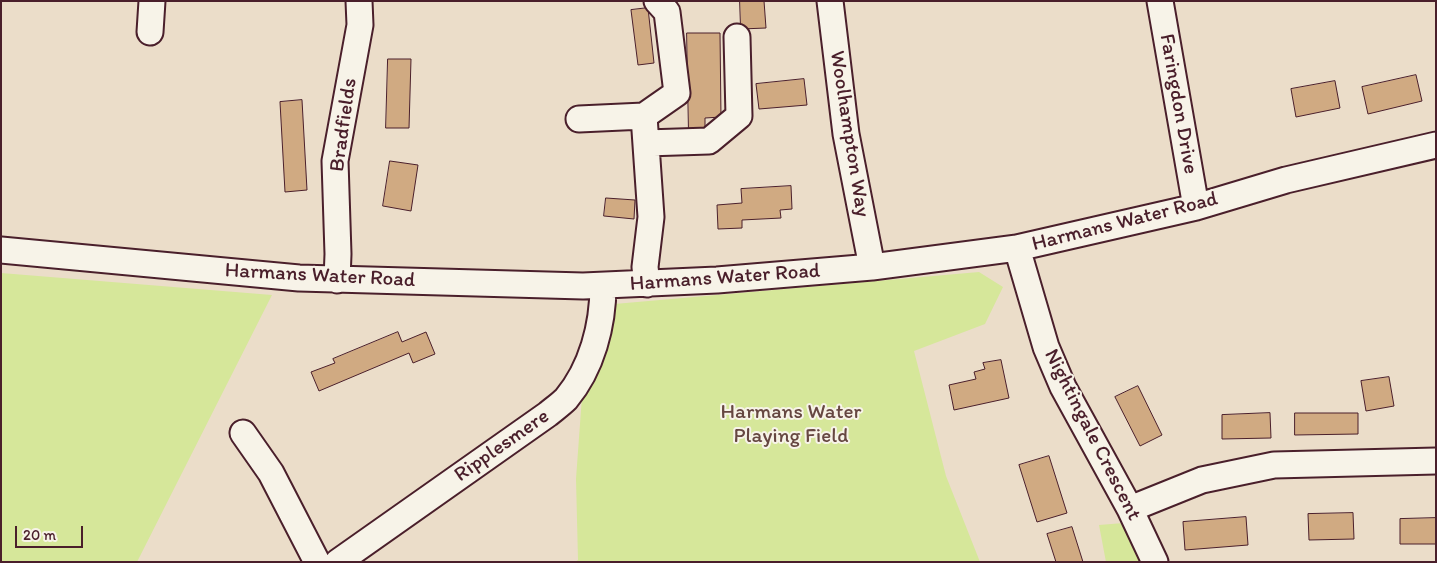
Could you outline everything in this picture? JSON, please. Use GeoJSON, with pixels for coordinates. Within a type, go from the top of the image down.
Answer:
{"type":"FeatureCollection","features":[{"type":"Feature","properties":{"kind":"street"},"geometry":{"type":"LineString","coordinates":[[150,32],[152,1]]}},
{"type":"Feature","properties":{"kind":"street","name":"Bradfields"},"geometry":{"type":"LineString","coordinates":[[337,280],[335,160],[360,25],[359,1]]}},
{"type":"Feature","properties":{"kind":"street"},"geometry":{"type":"LineString","coordinates":[[579,119],[644,116],[677,93],[667,12],[657,1]]}},
{"type":"Feature","properties":{"kind":"street","name":"Woolhampton Way"},"geometry":{"type":"LineString","coordinates":[[830,1],[846,134],[872,267]]}},
{"type":"Feature","properties":{"kind":"street","name":"Faringdon Drive"},"geometry":{"type":"LineString","coordinates":[[1160,1],[1196,207]]}},
{"type":"Feature","properties":{"kind":"street"},"geometry":{"type":"LineString","coordinates":[[646,143],[709,141],[739,116],[736,37]]}},
{"type":"Feature","properties":{"kind":"street"},"geometry":{"type":"LineString","coordinates":[[644,116],[651,217],[645,267],[647,284]]}},
{"type":"Feature","properties":{"kind":"street","name":"Harmans Water Road"},"geometry":{"type":"LineString","coordinates":[[1,250],[337,280],[603,286],[717,280],[872,267],[1017,248],[1196,207],[1286,180],[1436,145]]}},
{"type":"Feature","properties":{"kind":"street","name":"Nightingale Crescent"},"geometry":{"type":"LineString","coordinates":[[1017,248],[1046,347],[1063,387],[1130,509],[1155,562]]}},
{"type":"Feature","properties":{"kind":"street","name":"Ripplesmere"},"geometry":{"type":"LineString","coordinates":[[338,562],[548,414],[565,400],[578,381],[592,352],[603,305],[603,286]]}},
{"type":"Feature","properties":{"kind":"street"},"geometry":{"type":"LineString","coordinates":[[243,433],[272,473],[317,562]]}},
{"type":"Feature","properties":{"kind":"street"},"geometry":{"type":"LineString","coordinates":[[1130,509],[1202,480],[1274,465],[1436,461]]}},
{"type":"Feature","properties":{"kind":"green space","name":"Harmans Water Playing Field"},"geometry":{"type":"Polygon","coordinates":[[[979,272],[1003,287],[985,324],[914,351],[946,476],[980,562],[575,562],[578,560],[576,479],[584,369],[603,305],[979,272]]]}},
{"type":"Feature","properties":{"kind":"green space"},"geometry":{"type":"Polygon","coordinates":[[[1,273],[272,295],[137,562],[1,562],[1,273]]]}},
{"type":"Feature","properties":{"kind":"green space"},"geometry":{"type":"Polygon","coordinates":[[[1136,522],[1155,562],[1106,562],[1099,525],[1136,522]]]}},
{"type":"Feature","properties":{"kind":"building"},"geometry":{"type":"Polygon","coordinates":[[[740,1],[764,1],[766,28],[741,29],[740,1]]]}},
{"type":"Feature","properties":{"kind":"building"},"geometry":{"type":"Polygon","coordinates":[[[648,8],[654,63],[638,65],[631,10],[648,8]]]}},
{"type":"Feature","properties":{"kind":"building"},"geometry":{"type":"Polygon","coordinates":[[[687,33],[720,33],[721,117],[705,118],[705,137],[689,137],[687,33]]]}},
{"type":"Feature","properties":{"kind":"building"},"geometry":{"type":"Polygon","coordinates":[[[388,59],[411,59],[409,128],[386,128],[388,59]]]}},
{"type":"Feature","properties":{"kind":"building"},"geometry":{"type":"Polygon","coordinates":[[[1416,75],[1422,101],[1368,114],[1362,87],[1416,75]]]}},
{"type":"Feature","properties":{"kind":"building"},"geometry":{"type":"Polygon","coordinates":[[[804,79],[807,105],[759,109],[756,84],[804,79]]]}},
{"type":"Feature","properties":{"kind":"building"},"geometry":{"type":"Polygon","coordinates":[[[1335,81],[1340,108],[1296,117],[1291,89],[1335,81]]]}},
{"type":"Feature","properties":{"kind":"building"},"geometry":{"type":"Polygon","coordinates":[[[302,100],[307,190],[285,192],[280,102],[302,100]]]}},
{"type":"Feature","properties":{"kind":"building"},"geometry":{"type":"Polygon","coordinates":[[[390,161],[418,165],[411,211],[383,206],[390,161]]]}},
{"type":"Feature","properties":{"kind":"building"},"geometry":{"type":"Polygon","coordinates":[[[791,186],[792,209],[780,210],[781,218],[742,220],[742,228],[718,229],[717,205],[742,203],[741,189],[791,186]]]}},
{"type":"Feature","properties":{"kind":"building"},"geometry":{"type":"Polygon","coordinates":[[[606,198],[635,200],[634,219],[604,216],[606,198]]]}},
{"type":"Feature","properties":{"kind":"building"},"geometry":{"type":"Polygon","coordinates":[[[398,332],[402,342],[426,332],[435,354],[413,363],[409,353],[319,391],[311,372],[335,363],[333,359],[398,332]]]}},
{"type":"Feature","properties":{"kind":"building"},"geometry":{"type":"Polygon","coordinates":[[[1001,360],[1009,398],[954,410],[949,385],[976,379],[974,372],[985,369],[983,363],[1001,360]]]}},
{"type":"Feature","properties":{"kind":"building"},"geometry":{"type":"Polygon","coordinates":[[[1389,377],[1394,406],[1366,411],[1361,381],[1389,377]]]}},
{"type":"Feature","properties":{"kind":"building"},"geometry":{"type":"Polygon","coordinates":[[[1138,386],[1162,435],[1140,446],[1115,397],[1138,386]]]}},
{"type":"Feature","properties":{"kind":"building"},"geometry":{"type":"Polygon","coordinates":[[[1270,413],[1271,438],[1222,439],[1222,415],[1270,413]]]}},
{"type":"Feature","properties":{"kind":"building"},"geometry":{"type":"Polygon","coordinates":[[[1295,413],[1358,413],[1358,434],[1295,435],[1295,413]]]}},
{"type":"Feature","properties":{"kind":"building"},"geometry":{"type":"Polygon","coordinates":[[[1049,456],[1067,513],[1037,522],[1019,465],[1049,456]]]}},
{"type":"Feature","properties":{"kind":"building"},"geometry":{"type":"Polygon","coordinates":[[[1353,513],[1354,539],[1309,540],[1308,514],[1353,513]]]}},
{"type":"Feature","properties":{"kind":"building"},"geometry":{"type":"Polygon","coordinates":[[[1246,517],[1248,545],[1185,550],[1183,522],[1246,517]]]}},
{"type":"Feature","properties":{"kind":"building"},"geometry":{"type":"Polygon","coordinates":[[[1436,518],[1436,544],[1400,544],[1400,519],[1436,518]]]}},
{"type":"Feature","properties":{"kind":"building"},"geometry":{"type":"Polygon","coordinates":[[[1072,527],[1083,562],[1056,562],[1047,534],[1072,527]]]}}]}
